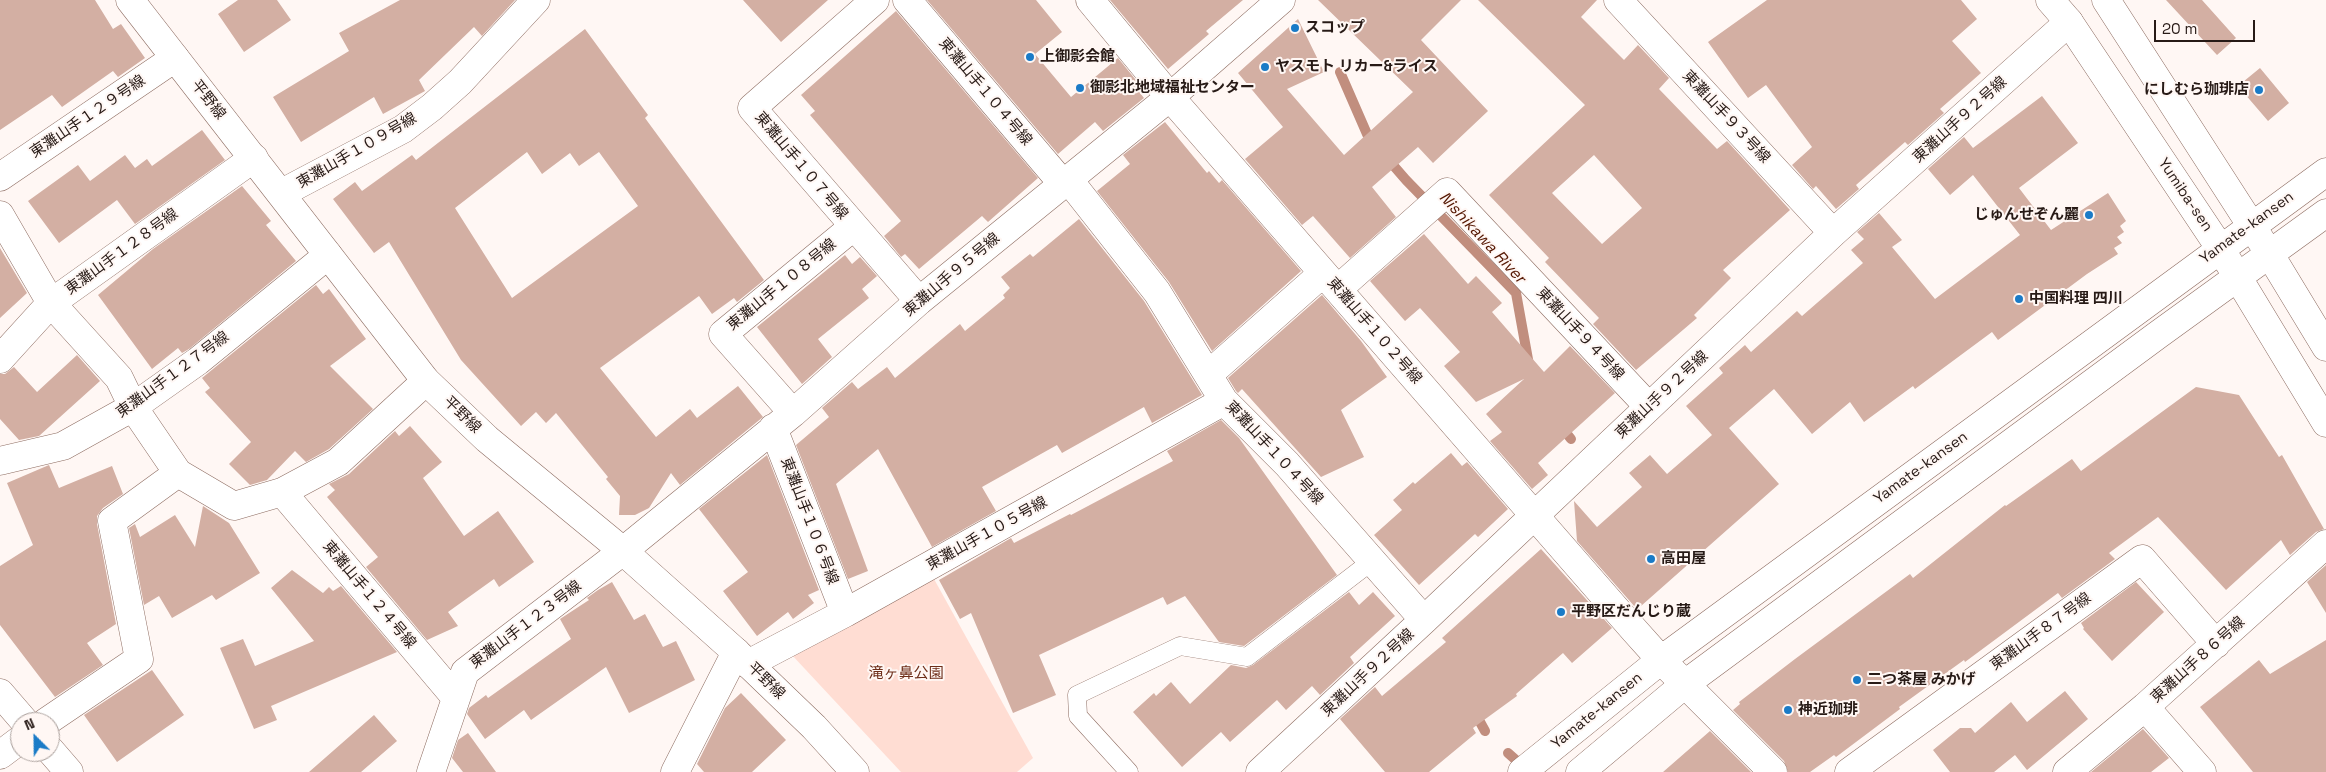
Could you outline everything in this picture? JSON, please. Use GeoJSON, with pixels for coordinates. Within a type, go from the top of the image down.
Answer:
{"type":"FeatureCollection","features":[{"type":"Feature","properties":{"kind":"street","name":"東灘山手１０９号線"},"geometry":{"type":"LineString","coordinates":[[282,193],[403,129],[432,107],[460,82],[536,0]]}},
{"type":"Feature","properties":{"kind":"street","name":"東灘山手１０７号線"},"geometry":{"type":"LineString","coordinates":[[875,0],[752,108],[919,301]]}},
{"type":"Feature","properties":{"kind":"street","name":"東灘山手１０４号線"},"geometry":{"type":"LineString","coordinates":[[907,0],[1065,182],[1156,292],[1209,374],[1224,401],[1287,464],[1424,620]]}},
{"type":"Feature","properties":{"kind":"street","name":"東灘山手１０２号線"},"geometry":{"type":"LineString","coordinates":[[1090,0],[1170,97],[1661,660],[1773,772]]}},
{"type":"Feature","properties":{"kind":"street","name":"東灘山手９５号線"},"geometry":{"type":"LineString","coordinates":[[623,551],[783,420],[919,301],[1170,97],[1281,0]]}},
{"type":"Feature","properties":{"kind":"street","name":"東灘山手９３号線"},"geometry":{"type":"LineString","coordinates":[[1618,0],[1833,233]]}},
{"type":"Feature","properties":{"kind":"street","name":"Yumiba-sen"},"geometry":{"type":"LineString","coordinates":[[2050,0],[2069,22],[2220,248],[2326,423]]}},
{"type":"Feature","properties":{"kind":"street"},"geometry":{"type":"LineString","coordinates":[[2106,0],[2269,253],[2326,347]]}},
{"type":"Feature","properties":{"kind":"street","name":"平野線"},"geometry":{"type":"LineString","coordinates":[[133,1],[175,58],[282,193],[426,381],[487,439],[623,551],[742,658],[814,727],[855,772]]}},
{"type":"Feature","properties":{"kind":"street","name":"東灘山手９２号線"},"geometry":{"type":"LineString","coordinates":[[1260,772],[1424,620],[1833,233],[2069,22]]}},
{"type":"Feature","properties":{"kind":"street","name":"東灘山手１２９号線"},"geometry":{"type":"LineString","coordinates":[[0,176],[175,58]]}},
{"type":"Feature","properties":{"kind":"street","name":"東灘山手１２８号線"},"geometry":{"type":"LineString","coordinates":[[0,359],[51,303],[254,158]]}},
{"type":"Feature","properties":{"kind":"street","name":"Yamate-kansen"},"geometry":{"type":"LineString","coordinates":[[1522,772],[1661,660],[2251,225],[2326,172]]}},
{"type":"Feature","properties":{"kind":"street","name":"東灘山手９４号線"},"geometry":{"type":"LineString","coordinates":[[1209,374],[1447,192],[1649,407]]}},
{"type":"Feature","properties":{"kind":"street"},"geometry":{"type":"LineString","coordinates":[[1580,772],[1685,684],[2269,253],[2326,213]]}},
{"type":"Feature","properties":{"kind":"street"},"geometry":{"type":"LineString","coordinates":[[0,215],[51,303],[119,378],[134,407],[178,473],[234,506],[282,492],[338,462],[426,381]]}},
{"type":"Feature","properties":{"kind":"street","name":"東灘山手１０８号線"},"geometry":{"type":"LineString","coordinates":[[783,420],[723,334],[853,227]]}},
{"type":"Feature","properties":{"kind":"street","name":"東灘山手１２７号線"},"geometry":{"type":"LineString","coordinates":[[0,461],[63,446],[134,407],[198,361],[328,255]]}},
{"type":"Feature","properties":{"kind":"street","name":"東灘山手１０５号線"},"geometry":{"type":"LineString","coordinates":[[742,658],[845,613],[1224,401]]}},
{"type":"Feature","properties":{"kind":"street","name":"東灘山手１０６号線"},"geometry":{"type":"LineString","coordinates":[[783,420],[845,613]]}},
{"type":"Feature","properties":{"kind":"street"},"geometry":{"type":"LineString","coordinates":[[60,713],[139,659],[112,521],[178,473]]}},
{"type":"Feature","properties":{"kind":"street","name":"東灘山手１２４号線"},"geometry":{"type":"LineString","coordinates":[[282,492],[456,698]]}},
{"type":"Feature","properties":{"kind":"street","name":"東灘山手８６号線"},"geometry":{"type":"LineString","coordinates":[[2066,772],[2146,707],[2326,544]]}},
{"type":"Feature","properties":{"kind":"street","name":"東灘山手１２３号線"},"geometry":{"type":"LineString","coordinates":[[431,772],[465,672],[623,551]]}},
{"type":"Feature","properties":{"kind":"street","name":"東灘山手８７号線"},"geometry":{"type":"LineString","coordinates":[[1849,772],[2142,559],[2216,644]]}},
{"type":"Feature","properties":{"kind":"street"},"geometry":{"type":"LineString","coordinates":[[675,772],[742,658]]}},
{"type":"Feature","properties":{"kind":"street"},"geometry":{"type":"LineString","coordinates":[[0,693],[17,712]]}},
{"type":"Feature","properties":{"kind":"street"},"geometry":{"type":"LineString","coordinates":[[2146,707],[2202,772]]}},
{"type":"Feature","properties":{"kind":"street"},"geometry":{"type":"LineString","coordinates":[[0,756],[10,748]]}},
{"type":"Feature","properties":{"kind":"street"},"geometry":{"type":"LineString","coordinates":[[60,762],[69,772]]}},
{"type":"Feature","properties":{"kind":"lane"},"geometry":{"type":"LineString","coordinates":[[1129,772],[1078,716],[1077,695],[1180,646],[1247,657],[1372,562]]}},
{"type":"Feature","properties":{"kind":"green space","name":"滝ヶ鼻公園"},"geometry":{"type":"Polygon","coordinates":[[[934,579],[1033,758],[1017,772],[901,772],[791,654],[934,579]]]}},
{"type":"Feature","properties":{"kind":"building"},"geometry":{"type":"Polygon","coordinates":[[[0,0],[95,0],[113,29],[121,24],[145,58],[118,77],[113,71],[62,107],[52,95],[0,130],[0,0]]]}},
{"type":"Feature","properties":{"kind":"building"},"geometry":{"type":"Polygon","coordinates":[[[238,0],[277,0],[291,20],[244,52],[218,14],[238,0]]]}},
{"type":"Feature","properties":{"kind":"building"},"geometry":{"type":"Polygon","coordinates":[[[400,0],[515,0],[482,36],[474,27],[419,80],[425,91],[383,114],[374,97],[301,142],[273,97],[349,51],[339,33],[400,0]]]}},
{"type":"Feature","properties":{"kind":"building"},"geometry":{"type":"Polygon","coordinates":[[[743,0],[828,0],[781,42],[743,0]]]}},
{"type":"Feature","properties":{"kind":"building"},"geometry":{"type":"Polygon","coordinates":[[[927,0],[1036,0],[1062,32],[1035,54],[1071,97],[1118,58],[1144,90],[1140,93],[1144,98],[1103,131],[1095,122],[1058,154],[927,0]]]}},
{"type":"Feature","properties":{"kind":"building"},"geometry":{"type":"Polygon","coordinates":[[[1110,0],[1243,0],[1206,31],[1209,34],[1168,69],[1110,0]]]}},
{"type":"Feature","properties":{"kind":"building"},"geometry":{"type":"Polygon","coordinates":[[[1318,0],[1461,0],[1421,40],[1488,111],[1433,163],[1418,147],[1372,187],[1396,217],[1350,258],[1313,216],[1302,225],[1245,159],[1283,127],[1238,73],[1298,19],[1324,72],[1287,89],[1344,155],[1413,92],[1318,0]]]}},
{"type":"Feature","properties":{"kind":"building"},"geometry":{"type":"Polygon","coordinates":[[[1478,0],[1597,0],[1581,17],[1624,60],[1638,45],[1669,78],[1659,89],[1717,149],[1727,141],[1790,210],[1723,270],[1731,278],[1694,315],[1697,318],[1636,370],[1593,324],[1599,318],[1545,262],[1549,258],[1489,195],[1585,105],[1478,0]],[[1594,155],[1552,193],[1602,244],[1642,208],[1594,155]]]}},
{"type":"Feature","properties":{"kind":"building"},"geometry":{"type":"Polygon","coordinates":[[[1767,0],[1961,0],[1977,19],[1952,41],[1981,73],[1940,109],[1944,113],[1908,145],[1905,142],[1856,185],[1859,189],[1836,209],[1816,186],[1813,189],[1792,165],[1812,147],[1766,85],[1748,98],[1708,42],[1767,0]]]}},
{"type":"Feature","properties":{"kind":"building"},"geometry":{"type":"Polygon","coordinates":[[[2166,0],[2202,0],[2236,38],[2217,55],[2166,0]]]}},
{"type":"Feature","properties":{"kind":"building"},"geometry":{"type":"Polygon","coordinates":[[[896,11],[1038,178],[988,222],[982,216],[919,269],[905,254],[901,257],[884,236],[901,221],[810,115],[815,111],[801,95],[896,11]]]}},
{"type":"Feature","properties":{"kind":"building"},"geometry":{"type":"Polygon","coordinates":[[[585,29],[648,115],[645,118],[764,280],[737,302],[734,298],[712,314],[699,296],[600,368],[656,437],[690,409],[697,418],[738,386],[763,417],[680,485],[671,473],[649,508],[635,515],[619,515],[620,496],[606,479],[608,477],[556,413],[546,423],[536,412],[521,426],[461,360],[389,242],[374,253],[333,199],[355,182],[362,191],[412,155],[416,160],[585,29]],[[527,152],[455,208],[512,298],[638,206],[599,152],[579,166],[570,153],[542,174],[527,152]]]}},
{"type":"Feature","properties":{"kind":"building"},"geometry":{"type":"Polygon","coordinates":[[[2260,68],[2289,103],[2268,121],[2238,86],[2260,68]]]}},
{"type":"Feature","properties":{"kind":"building"},"geometry":{"type":"Polygon","coordinates":[[[2042,96],[2078,143],[2019,188],[2051,230],[2108,193],[2126,221],[2120,226],[2124,232],[2117,237],[2122,243],[2114,248],[2118,254],[2087,274],[1998,340],[1992,332],[1915,389],[1913,386],[1864,422],[1850,402],[1812,434],[1774,389],[1729,428],[1779,484],[1641,606],[1639,604],[1635,607],[1577,541],[1574,501],[1597,527],[1642,487],[1629,473],[1650,455],[1667,474],[1712,435],[1686,406],[1723,373],[1719,368],[1745,345],[1751,352],[1797,311],[1802,316],[1863,263],[1851,250],[1864,239],[1857,232],[1879,213],[1902,240],[1892,247],[1935,299],[2020,235],[1973,175],[1950,195],[1928,169],[1964,137],[1973,148],[2042,96]]]}},
{"type":"Feature","properties":{"kind":"building"},"geometry":{"type":"Polygon","coordinates":[[[1165,122],[1207,173],[1209,171],[1219,183],[1222,180],[1301,271],[1212,351],[1169,282],[1097,191],[1130,164],[1123,155],[1165,122]]]}},
{"type":"Feature","properties":{"kind":"building"},"geometry":{"type":"Polygon","coordinates":[[[202,130],[225,160],[135,224],[117,200],[59,243],[28,201],[78,165],[90,181],[125,155],[135,168],[147,159],[152,166],[202,130]]]}},
{"type":"Feature","properties":{"kind":"building"},"geometry":{"type":"Polygon","coordinates":[[[242,186],[271,221],[266,225],[296,261],[189,349],[182,353],[178,348],[152,369],[98,295],[153,249],[242,186]]]}},
{"type":"Feature","properties":{"kind":"building"},"geometry":{"type":"Polygon","coordinates":[[[1079,219],[1144,301],[1202,395],[1152,423],[1144,407],[1062,453],[1057,445],[982,487],[996,511],[932,547],[878,449],[836,484],[868,571],[848,579],[796,445],[829,417],[822,408],[852,382],[858,389],[887,367],[895,378],[960,324],[965,331],[1005,298],[1003,295],[1010,288],[1001,277],[1030,254],[1033,257],[1079,219]]]}},
{"type":"Feature","properties":{"kind":"building"},"geometry":{"type":"Polygon","coordinates":[[[1424,234],[1468,284],[1476,276],[1502,303],[1492,312],[1544,372],[1570,346],[1615,393],[1538,463],[1548,475],[1532,489],[1490,441],[1502,432],[1486,414],[1524,379],[1476,402],[1444,366],[1460,352],[1420,308],[1405,321],[1370,281],[1424,234]]]}},
{"type":"Feature","properties":{"kind":"building"},"geometry":{"type":"Polygon","coordinates":[[[0,248],[27,293],[0,318],[0,248]]]}},
{"type":"Feature","properties":{"kind":"building"},"geometry":{"type":"Polygon","coordinates":[[[845,255],[852,264],[860,257],[877,276],[862,289],[869,298],[818,339],[832,357],[802,384],[757,327],[845,255]]]}},
{"type":"Feature","properties":{"kind":"building"},"geometry":{"type":"Polygon","coordinates":[[[316,285],[323,294],[329,289],[366,339],[330,366],[373,409],[329,449],[306,462],[295,451],[267,480],[250,485],[229,464],[251,442],[205,392],[210,388],[202,378],[316,285]]]}},
{"type":"Feature","properties":{"kind":"building"},"geometry":{"type":"Polygon","coordinates":[[[1322,295],[1361,341],[1387,377],[1341,410],[1364,457],[1321,477],[1242,389],[1238,393],[1236,391],[1228,378],[1322,295]]]}},
{"type":"Feature","properties":{"kind":"building"},"geometry":{"type":"Polygon","coordinates":[[[77,355],[100,381],[39,436],[19,440],[0,419],[0,374],[5,374],[14,367],[37,392],[77,355]]]}},
{"type":"Feature","properties":{"kind":"building"},"geometry":{"type":"Polygon","coordinates":[[[2196,387],[2239,395],[2279,457],[2282,455],[2324,529],[2316,532],[2290,555],[2281,540],[2226,590],[2158,517],[2109,553],[2115,559],[2062,598],[2058,593],[1965,662],[1964,660],[1899,707],[1900,709],[1836,757],[1834,755],[1810,772],[1788,772],[1784,761],[1733,710],[1740,704],[1739,702],[1795,659],[1910,574],[1913,578],[2005,505],[2072,459],[2081,471],[2196,387]]]}},
{"type":"Feature","properties":{"kind":"building"},"geometry":{"type":"Polygon","coordinates":[[[1221,420],[1239,438],[1337,575],[1244,646],[1219,642],[1185,596],[1167,605],[1163,597],[1039,655],[1056,695],[1013,713],[971,613],[960,619],[939,580],[1011,538],[1014,543],[1173,461],[1167,451],[1221,420]]]}},
{"type":"Feature","properties":{"kind":"building"},"geometry":{"type":"Polygon","coordinates":[[[410,426],[442,462],[423,478],[464,536],[498,511],[534,562],[499,587],[494,579],[448,612],[458,626],[427,640],[366,567],[378,557],[327,497],[335,490],[329,484],[349,474],[395,431],[399,436],[410,426]]]}},
{"type":"Feature","properties":{"kind":"building"},"geometry":{"type":"Polygon","coordinates":[[[1451,453],[1462,466],[1467,462],[1508,509],[1478,537],[1475,534],[1419,585],[1374,535],[1402,510],[1393,500],[1451,453]]]}},
{"type":"Feature","properties":{"kind":"building"},"geometry":{"type":"Polygon","coordinates":[[[767,455],[819,590],[808,595],[814,603],[793,619],[788,612],[757,636],[723,591],[748,572],[699,509],[767,455]]]}},
{"type":"Feature","properties":{"kind":"building"},"geometry":{"type":"Polygon","coordinates":[[[49,465],[59,488],[112,466],[123,494],[103,508],[97,516],[116,624],[87,643],[103,665],[55,697],[0,625],[0,566],[33,545],[7,483],[49,465]]]}},
{"type":"Feature","properties":{"kind":"building"},"geometry":{"type":"Polygon","coordinates":[[[203,506],[229,523],[260,573],[216,600],[212,595],[172,618],[159,596],[144,605],[129,528],[135,524],[140,537],[175,515],[195,547],[203,506]]]}},
{"type":"Feature","properties":{"kind":"building"},"geometry":{"type":"Polygon","coordinates":[[[1541,549],[1612,628],[1572,663],[1563,653],[1516,694],[1517,696],[1473,728],[1476,733],[1429,772],[1385,772],[1340,719],[1375,687],[1382,696],[1446,642],[1442,638],[1541,549]]]}},
{"type":"Feature","properties":{"kind":"building"},"geometry":{"type":"Polygon","coordinates":[[[2326,565],[2326,613],[2307,582],[2326,565]]]}},
{"type":"Feature","properties":{"kind":"building"},"geometry":{"type":"Polygon","coordinates":[[[292,570],[323,593],[329,587],[333,591],[341,586],[397,652],[271,706],[277,720],[254,729],[220,648],[243,639],[255,666],[314,641],[271,588],[292,570]]]}},
{"type":"Feature","properties":{"kind":"building"},"geometry":{"type":"Polygon","coordinates":[[[612,582],[634,620],[645,614],[663,647],[676,641],[695,680],[629,713],[606,667],[531,720],[524,710],[485,739],[467,714],[469,708],[486,695],[488,698],[571,639],[560,619],[589,600],[587,598],[598,590],[612,582]]]}},
{"type":"Feature","properties":{"kind":"building"},"geometry":{"type":"Polygon","coordinates":[[[2136,582],[2164,612],[2112,661],[2083,629],[2081,623],[2136,582]]]}},
{"type":"Feature","properties":{"kind":"building"},"geometry":{"type":"Polygon","coordinates":[[[1349,592],[1359,605],[1373,592],[1395,616],[1350,657],[1354,663],[1320,695],[1312,686],[1286,710],[1277,700],[1230,742],[1221,732],[1182,767],[1133,712],[1154,693],[1156,696],[1171,682],[1190,704],[1231,665],[1246,668],[1253,665],[1349,592]]]}},
{"type":"Feature","properties":{"kind":"building"},"geometry":{"type":"Polygon","coordinates":[[[2326,640],[2326,772],[2253,772],[2200,707],[2259,660],[2270,674],[2326,640]]]}},
{"type":"Feature","properties":{"kind":"building"},"geometry":{"type":"Polygon","coordinates":[[[152,670],[184,715],[117,762],[84,715],[152,670]]]}},
{"type":"Feature","properties":{"kind":"building"},"geometry":{"type":"Polygon","coordinates":[[[2065,691],[2088,719],[2027,770],[2015,755],[1994,772],[1950,772],[1933,750],[1960,728],[1971,728],[1975,733],[2011,702],[2027,722],[2065,691]]]}},
{"type":"Feature","properties":{"kind":"building"},"geometry":{"type":"Polygon","coordinates":[[[741,693],[786,740],[752,772],[704,772],[697,764],[725,708],[741,693]]]}},
{"type":"Feature","properties":{"kind":"building"},"geometry":{"type":"Polygon","coordinates":[[[374,715],[397,741],[361,772],[309,772],[374,715]]]}},
{"type":"Feature","properties":{"kind":"building"},"geometry":{"type":"Polygon","coordinates":[[[2143,729],[2169,758],[2151,772],[2091,772],[2143,729]]]}},
{"type":"Feature","properties":{"kind":"building"},"geometry":{"type":"Polygon","coordinates":[[[1710,731],[1751,772],[1663,772],[1710,731]]]}},
{"type":"Feature","properties":{"kind":"building"},"geometry":{"type":"Polygon","coordinates":[[[468,733],[496,772],[463,772],[452,758],[458,740],[468,733]]]}},
{"type":"Feature","properties":{"kind":"waterway","name":"Nishikawa River"},"geometry":{"type":"LineString","coordinates":[[1340,72],[1367,134],[1375,145]]}},
{"type":"Feature","properties":{"kind":"waterway","name":"Nishikawa River"},"geometry":{"type":"LineString","coordinates":[[1386,157],[1516,293],[1529,365]]}},
{"type":"Feature","properties":{"kind":"waterway","name":"Nishikawa River"},"geometry":{"type":"LineString","coordinates":[[1560,425],[1571,439]]}},
{"type":"Feature","properties":{"kind":"waterway","name":"Nishikawa River"},"geometry":{"type":"LineString","coordinates":[[1474,711],[1485,731]]}},
{"type":"Feature","properties":{"kind":"waterway","name":"Nishikawa River"},"geometry":{"type":"LineString","coordinates":[[1508,753],[1526,769]]}},
{"type":"Feature","properties":{"kind":"place","name":"スコップ"},"geometry":{"type":"Point","coordinates":[1295,28]}},
{"type":"Feature","properties":{"kind":"place","name":"上御影会館"},"geometry":{"type":"Point","coordinates":[1030,57]}},
{"type":"Feature","properties":{"kind":"place","name":"ヤスモト リカー&ライス"},"geometry":{"type":"Point","coordinates":[1265,67]}},
{"type":"Feature","properties":{"kind":"place","name":"御影北地域福祉センター"},"geometry":{"type":"Point","coordinates":[1080,88]}},
{"type":"Feature","properties":{"kind":"place","name":"にしむら珈琲店"},"geometry":{"type":"Point","coordinates":[2259,90]}},
{"type":"Feature","properties":{"kind":"place","name":"じゅんせぞん麗"},"geometry":{"type":"Point","coordinates":[2089,215]}},
{"type":"Feature","properties":{"kind":"place","name":"中国料理 四川"},"geometry":{"type":"Point","coordinates":[2019,299]}},
{"type":"Feature","properties":{"kind":"place","name":"高田屋"},"geometry":{"type":"Point","coordinates":[1651,559]}},
{"type":"Feature","properties":{"kind":"place","name":"平野区だんじり蔵"},"geometry":{"type":"Point","coordinates":[1561,612]}},
{"type":"Feature","properties":{"kind":"place","name":"二つ茶屋 みかげ"},"geometry":{"type":"Point","coordinates":[1857,680]}},
{"type":"Feature","properties":{"kind":"place","name":"神近珈琲"},"geometry":{"type":"Point","coordinates":[1788,710]}}]}
